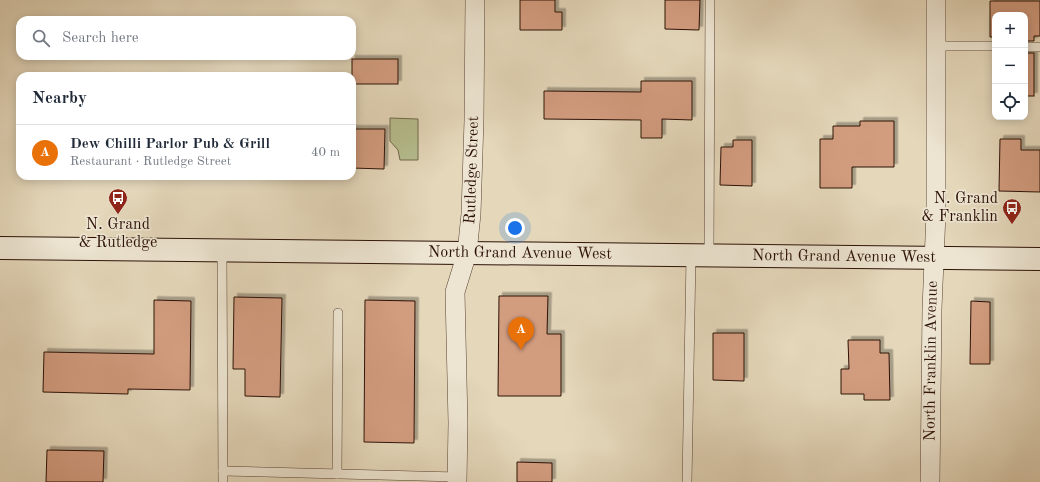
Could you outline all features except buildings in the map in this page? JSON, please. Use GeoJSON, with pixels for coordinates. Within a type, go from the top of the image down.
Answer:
{"type":"FeatureCollection","features":[{"type":"Feature","properties":{"kind":"main road","name":"North Grand Avenue West"},"geometry":{"type":"LineString","coordinates":[[0,248],[1040,259]]}},
{"type":"Feature","properties":{"kind":"street","name":"Rutledge Street"},"geometry":{"type":"LineString","coordinates":[[457,479],[458,423],[455,292],[467,253],[471,214],[474,128],[475,0]]}},
{"type":"Feature","properties":{"kind":"street","name":"North Franklin Avenue"},"geometry":{"type":"LineString","coordinates":[[930,482],[932,309],[936,213],[936,0]]}},
{"type":"Feature","properties":{"kind":"lane"},"geometry":{"type":"LineString","coordinates":[[687,482],[700,256],[710,0]]}},
{"type":"Feature","properties":{"kind":"lane"},"geometry":{"type":"LineString","coordinates":[[936,46],[992,46]]}},
{"type":"Feature","properties":{"kind":"lane"},"geometry":{"type":"LineString","coordinates":[[1028,47],[1040,47]]}},
{"type":"Feature","properties":{"kind":"lane"},"geometry":{"type":"LineString","coordinates":[[222,250],[223,482]]}},
{"type":"Feature","properties":{"kind":"lane"},"geometry":{"type":"LineString","coordinates":[[337,474],[338,313]]}},
{"type":"Feature","properties":{"kind":"lane"},"geometry":{"type":"LineString","coordinates":[[223,471],[457,479]]}},
{"type":"Feature","properties":{"kind":"green space"},"geometry":{"type":"Polygon","coordinates":[[[390,118],[418,119],[418,160],[400,160],[398,150],[390,141],[390,118]]]}},
{"type":"Feature","properties":{"kind":"place","name":"N. Grand & Rutledge"},"geometry":{"type":"Point","coordinates":[118,215]}},
{"type":"Feature","properties":{"kind":"place","name":"N. Grand & Franklin"},"geometry":{"type":"Point","coordinates":[1012,225]}},
{"type":"Feature","properties":{"kind":"place","name":"Dew Chilli Parlor Pub & Grill"},"geometry":{"type":"Point","coordinates":[521,350]}}]}
